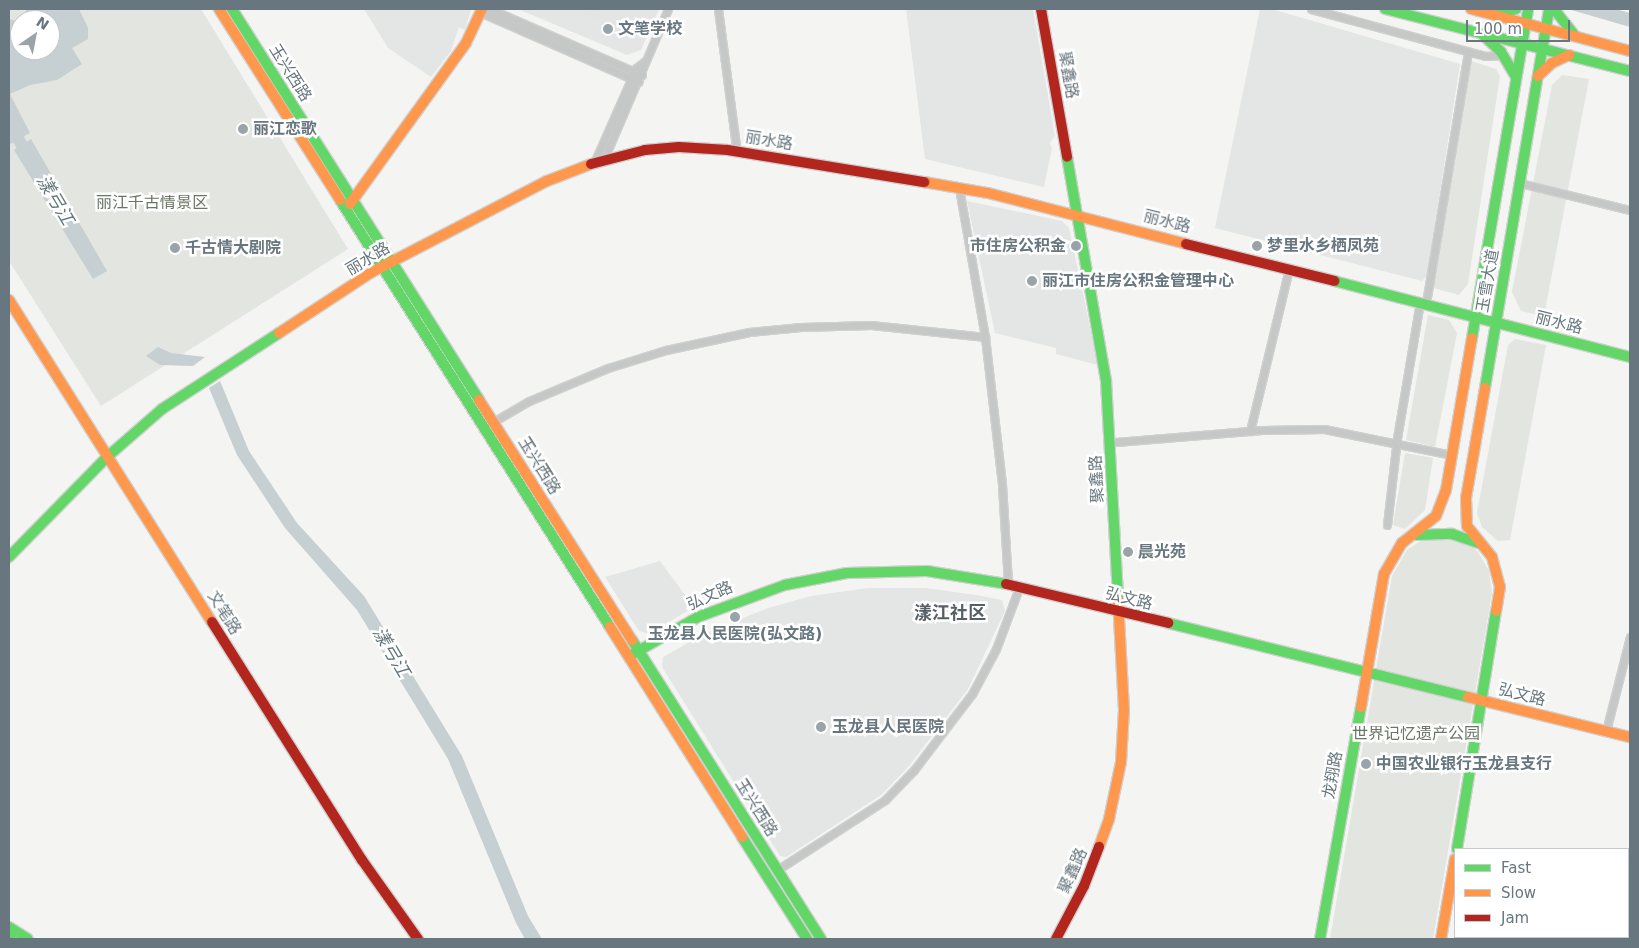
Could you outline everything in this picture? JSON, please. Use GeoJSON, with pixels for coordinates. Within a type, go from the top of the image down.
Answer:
{"type":"FeatureCollection","features":[{"type":"Feature","properties":{"kind":"main road","name":"玉兴西路"},"geometry":{"type":"LineString","coordinates":[[219,9],[807,939]]}},
{"type":"Feature","properties":{"kind":"main road","name":"玉兴西路"},"geometry":{"type":"LineString","coordinates":[[232,9],[820,939]]}},
{"type":"Feature","properties":{"kind":"main road","name":"聚鑫路"},"geometry":{"type":"LineString","coordinates":[[1041,9],[1113,381],[1124,710],[1118,781],[1097,855],[1056,939]]}},
{"type":"Feature","properties":{"kind":"main road","name":"聚鑫路"},"geometry":{"type":"LineString","coordinates":[[1048,9],[1106,382],[1122,616],[1131,710],[1125,783],[1104,857],[1063,939]]}},
{"type":"Feature","properties":{"kind":"main road"},"geometry":{"type":"LineString","coordinates":[[1385,9],[1630,71]]}},
{"type":"Feature","properties":{"kind":"main road"},"geometry":{"type":"LineString","coordinates":[[1471,9],[1630,51]]}},
{"type":"Feature","properties":{"kind":"main road"},"geometry":{"type":"LineString","coordinates":[[1496,15],[1516,9]]}},
{"type":"Feature","properties":{"kind":"main road","name":"玉雪大道"},"geometry":{"type":"LineString","coordinates":[[1412,537],[1428,524],[1438,512],[1452,455],[1528,9]]}},
{"type":"Feature","properties":{"kind":"main road","name":"玉雪大道"},"geometry":{"type":"LineString","coordinates":[[1489,551],[1467,526],[1465,516],[1549,9]]}},
{"type":"Feature","properties":{"kind":"main road"},"geometry":{"type":"LineString","coordinates":[[1554,9],[1575,36]]}},
{"type":"Feature","properties":{"kind":"main road"},"geometry":{"type":"LineString","coordinates":[[345,210],[466,43],[480,10]]}},
{"type":"Feature","properties":{"kind":"main road"},"geometry":{"type":"LineString","coordinates":[[1481,33],[1504,55],[1516,78]]}},
{"type":"Feature","properties":{"kind":"main road"},"geometry":{"type":"LineString","coordinates":[[1538,76],[1552,63],[1569,55]]}},
{"type":"Feature","properties":{"kind":"main road","name":"丽水路"},"geometry":{"type":"LineString","coordinates":[[9,547],[105,454],[176,390],[379,264],[528,190],[601,157],[661,142],[736,145],[990,186],[1289,269],[1424,300]]}},
{"type":"Feature","properties":{"kind":"main road","name":"丽水路"},"geometry":{"type":"LineString","coordinates":[[601,157],[645,150],[711,149],[960,188],[1081,212],[1476,313],[1630,357]]}},
{"type":"Feature","properties":{"kind":"main road","name":"文笔路"},"geometry":{"type":"LineString","coordinates":[[9,300],[361,859],[418,939]]}},
{"type":"Feature","properties":{"kind":"main road","name":"丽水路"},"geometry":{"type":"LineString","coordinates":[[1497,319],[1630,350]]}},
{"type":"Feature","properties":{"kind":"main road","name":"丽水路"},"geometry":{"type":"LineString","coordinates":[[9,557],[105,454]]}},
{"type":"Feature","properties":{"kind":"main road"},"geometry":{"type":"LineString","coordinates":[[1412,537],[1428,533],[1452,534],[1475,542],[1489,551],[1499,574],[1500,594],[1457,848]]}},
{"type":"Feature","properties":{"kind":"main road","name":"龙翔路"},"geometry":{"type":"LineString","coordinates":[[1320,939],[1384,574],[1397,549],[1412,537]]}},
{"type":"Feature","properties":{"kind":"main road","name":"弘文路"},"geometry":{"type":"LineString","coordinates":[[640,654],[677,628],[726,605],[814,578],[907,570],[962,575],[1008,584],[1122,616]]}},
{"type":"Feature","properties":{"kind":"main road","name":"弘文路"},"geometry":{"type":"LineString","coordinates":[[630,660],[680,633],[736,608],[786,591],[828,582],[877,577],[927,578],[1017,593],[1122,616],[1482,704],[1630,737]]}},
{"type":"Feature","properties":{"kind":"main road","name":"弘文路"},"geometry":{"type":"LineString","coordinates":[[1482,704],[1630,744]]}},
{"type":"Feature","properties":{"kind":"main road"},"geometry":{"type":"LineString","coordinates":[[1441,939],[1454,865]]}},
{"type":"Feature","properties":{"kind":"main road"},"geometry":{"type":"LineString","coordinates":[[9,927],[28,939]]}},
{"type":"Feature","properties":{"kind":"street"},"geometry":{"type":"LineString","coordinates":[[601,157],[668,9]]}},
{"type":"Feature","properties":{"kind":"street"},"geometry":{"type":"LineString","coordinates":[[718,9],[736,145]]}},
{"type":"Feature","properties":{"kind":"street"},"geometry":{"type":"LineString","coordinates":[[1311,9],[1485,56],[1504,55]]}},
{"type":"Feature","properties":{"kind":"street"},"geometry":{"type":"LineString","coordinates":[[480,10],[637,77]]}},
{"type":"Feature","properties":{"kind":"street"},"geometry":{"type":"LineString","coordinates":[[1387,525],[1396,443],[1424,300],[1468,51]]}},
{"type":"Feature","properties":{"kind":"street"},"geometry":{"type":"LineString","coordinates":[[1520,183],[1630,210]]}},
{"type":"Feature","properties":{"kind":"street"},"geometry":{"type":"LineString","coordinates":[[960,188],[986,337],[1002,485],[1008,584]]}},
{"type":"Feature","properties":{"kind":"street"},"geometry":{"type":"LineString","coordinates":[[1250,431],[1289,269]]}},
{"type":"Feature","properties":{"kind":"street"},"geometry":{"type":"LineString","coordinates":[[493,422],[528,401],[608,368],[675,348],[749,332],[810,326],[871,326],[986,337]]}},
{"type":"Feature","properties":{"kind":"street"},"geometry":{"type":"LineString","coordinates":[[1116,442],[1250,431],[1324,429],[1452,455]]}},
{"type":"Feature","properties":{"kind":"street"},"geometry":{"type":"LineString","coordinates":[[777,870],[885,800],[914,770],[953,722],[976,686],[999,641],[1017,593]]}},
{"type":"Feature","properties":{"kind":"street"},"geometry":{"type":"LineString","coordinates":[[1606,731],[1630,638]]}},
{"type":"Feature","properties":{"kind":"shaded area"},"geometry":{"type":"Polygon","coordinates":[[[364,9],[471,9],[465,30],[459,27],[451,51],[431,77],[388,48],[364,9]]]}},
{"type":"Feature","properties":{"kind":"shaded area","name":"文笔学校"},"geometry":{"type":"Polygon","coordinates":[[[518,9],[659,9],[641,50],[627,55],[518,9]]]}},
{"type":"Feature","properties":{"kind":"shaded area"},"geometry":{"type":"Polygon","coordinates":[[[906,9],[1033,9],[1055,136],[1050,143],[1052,148],[1044,187],[925,159],[906,9]]]}},
{"type":"Feature","properties":{"kind":"shaded area"},"geometry":{"type":"Polygon","coordinates":[[[1260,9],[1272,9],[1460,64],[1427,276],[1422,281],[1215,228],[1260,9]]]}},
{"type":"Feature","properties":{"kind":"shaded area","name":"丽江市住房公积金管理中心"},"geometry":{"type":"Polygon","coordinates":[[[967,201],[1062,221],[1069,228],[1098,365],[1056,354],[1056,348],[995,333],[967,201]]]}},
{"type":"Feature","properties":{"kind":"shaded area"},"geometry":{"type":"Polygon","coordinates":[[[660,561],[694,607],[649,634],[639,631],[605,577],[660,561]]]}},
{"type":"Feature","properties":{"kind":"shaded area","name":"玉龙县人民医院"},"geometry":{"type":"Polygon","coordinates":[[[868,588],[926,588],[976,595],[1002,600],[1005,611],[968,689],[909,766],[881,795],[786,857],[780,856],[662,667],[663,657],[706,633],[768,608],[811,596],[868,588]]]}},
{"type":"Feature","properties":{"kind":"green space","name":"丽江千古情景区"},"geometry":{"type":"Polygon","coordinates":[[[9,9],[201,9],[348,249],[101,406],[9,261],[9,9]]]}},
{"type":"Feature","properties":{"kind":"green space"},"geometry":{"type":"Polygon","coordinates":[[[584,9],[607,9],[596,19],[583,14],[584,9]]]}},
{"type":"Feature","properties":{"kind":"green space"},"geometry":{"type":"Polygon","coordinates":[[[1471,61],[1496,69],[1500,76],[1468,284],[1459,295],[1433,288],[1471,61]]]}},
{"type":"Feature","properties":{"kind":"green space"},"geometry":{"type":"Polygon","coordinates":[[[1562,75],[1589,79],[1544,316],[1521,311],[1512,292],[1552,85],[1562,75]]]}},
{"type":"Feature","properties":{"kind":"green space"},"geometry":{"type":"Polygon","coordinates":[[[1428,315],[1449,320],[1457,333],[1435,447],[1406,440],[1428,315]]]}},
{"type":"Feature","properties":{"kind":"green space"},"geometry":{"type":"Polygon","coordinates":[[[1515,339],[1546,345],[1510,540],[1498,541],[1482,527],[1477,513],[1508,345],[1515,339]]]}},
{"type":"Feature","properties":{"kind":"green space"},"geometry":{"type":"Polygon","coordinates":[[[1405,453],[1433,458],[1425,510],[1405,529],[1393,525],[1405,453]]]}},
{"type":"Feature","properties":{"kind":"green space","name":"世界记忆遗产公园"},"geometry":{"type":"Polygon","coordinates":[[[1442,536],[1468,543],[1478,552],[1489,571],[1492,593],[1433,939],[1330,939],[1392,576],[1407,550],[1422,540],[1442,536]]]}},
{"type":"Feature","properties":{"kind":"water"},"geometry":{"type":"Polygon","coordinates":[[[79,9],[88,28],[88,39],[72,48],[82,64],[57,80],[30,85],[10,94],[30,133],[10,144],[9,19],[10,60],[60,60],[60,10],[25,10],[79,9]]]}},
{"type":"Feature","properties":{"kind":"water"},"geometry":{"type":"Polygon","coordinates":[[[1568,9],[1615,9],[1630,13],[1630,27],[1568,9]]]}},
{"type":"Feature","properties":{"kind":"water"},"geometry":{"type":"Polygon","coordinates":[[[31,139],[107,271],[93,279],[14,150],[31,139]]]}},
{"type":"Feature","properties":{"kind":"water"},"geometry":{"type":"Polygon","coordinates":[[[158,347],[171,353],[205,357],[193,366],[160,365],[146,356],[158,347]]]}},
{"type":"Feature","properties":{"kind":"water"},"geometry":{"type":"Polygon","coordinates":[[[220,381],[249,451],[297,523],[364,596],[462,756],[528,916],[542,939],[525,939],[516,923],[448,759],[357,610],[285,528],[237,455],[209,388],[220,381]]]}},
{"type":"Feature","properties":{"kind":"waterway","name":"漾弓江"},"geometry":{"type":"LineString","coordinates":[[9,124],[31,160]]}},
{"type":"Feature","properties":{"kind":"traffic: fast"},"geometry":{"type":"LineString","coordinates":[[232,9],[479,400]]}},
{"type":"Feature","properties":{"kind":"traffic: fast"},"geometry":{"type":"LineString","coordinates":[[1385,9],[1630,71]]}},
{"type":"Feature","properties":{"kind":"traffic: fast"},"geometry":{"type":"LineString","coordinates":[[1496,15],[1516,9]]}},
{"type":"Feature","properties":{"kind":"traffic: fast"},"geometry":{"type":"LineString","coordinates":[[1472,338],[1528,9]]}},
{"type":"Feature","properties":{"kind":"traffic: fast"},"geometry":{"type":"LineString","coordinates":[[1485,388],[1549,9]]}},
{"type":"Feature","properties":{"kind":"traffic: fast"},"geometry":{"type":"LineString","coordinates":[[1554,9],[1575,36]]}},
{"type":"Feature","properties":{"kind":"traffic: fast"},"geometry":{"type":"LineString","coordinates":[[1482,34],[1501,52],[1516,77]]}},
{"type":"Feature","properties":{"kind":"traffic: fast"},"geometry":{"type":"LineString","coordinates":[[1067,157],[1106,381],[1118,599]]}},
{"type":"Feature","properties":{"kind":"traffic: fast"},"geometry":{"type":"LineString","coordinates":[[340,200],[610,627]]}},
{"type":"Feature","properties":{"kind":"traffic: fast"},"geometry":{"type":"LineString","coordinates":[[1334,281],[1630,357]]}},
{"type":"Feature","properties":{"kind":"traffic: fast"},"geometry":{"type":"LineString","coordinates":[[9,557],[107,457],[162,409],[279,333]]}},
{"type":"Feature","properties":{"kind":"traffic: fast"},"geometry":{"type":"LineString","coordinates":[[1417,535],[1452,534],[1478,543]]}},
{"type":"Feature","properties":{"kind":"traffic: fast"},"geometry":{"type":"LineString","coordinates":[[633,654],[698,617],[785,585],[847,573],[927,571],[1006,584]]}},
{"type":"Feature","properties":{"kind":"traffic: fast"},"geometry":{"type":"LineString","coordinates":[[1457,848],[1496,611]]}},
{"type":"Feature","properties":{"kind":"traffic: fast"},"geometry":{"type":"LineString","coordinates":[[1168,623],[1468,697]]}},
{"type":"Feature","properties":{"kind":"traffic: fast"},"geometry":{"type":"LineString","coordinates":[[632,640],[821,939]]}},
{"type":"Feature","properties":{"kind":"traffic: fast"},"geometry":{"type":"LineString","coordinates":[[1320,939],[1361,707]]}},
{"type":"Feature","properties":{"kind":"traffic: fast"},"geometry":{"type":"LineString","coordinates":[[742,837],[807,939]]}},
{"type":"Feature","properties":{"kind":"traffic: fast"},"geometry":{"type":"LineString","coordinates":[[9,927],[28,939]]}},
{"type":"Feature","properties":{"kind":"traffic: slow"},"geometry":{"type":"LineString","coordinates":[[219,9],[340,200]]}},
{"type":"Feature","properties":{"kind":"traffic: slow"},"geometry":{"type":"LineString","coordinates":[[350,204],[466,43],[482,9]]}},
{"type":"Feature","properties":{"kind":"traffic: slow"},"geometry":{"type":"LineString","coordinates":[[1471,9],[1630,51]]}},
{"type":"Feature","properties":{"kind":"traffic: slow"},"geometry":{"type":"LineString","coordinates":[[1538,76],[1552,63],[1569,55]]}},
{"type":"Feature","properties":{"kind":"traffic: slow"},"geometry":{"type":"LineString","coordinates":[[279,333],[372,272],[547,181],[591,164]]}},
{"type":"Feature","properties":{"kind":"traffic: slow"},"geometry":{"type":"LineString","coordinates":[[924,182],[988,193],[1186,244]]}},
{"type":"Feature","properties":{"kind":"traffic: slow"},"geometry":{"type":"LineString","coordinates":[[9,300],[212,622]]}},
{"type":"Feature","properties":{"kind":"traffic: slow"},"geometry":{"type":"LineString","coordinates":[[1361,707],[1384,574],[1402,543],[1436,516],[1446,490],[1472,338]]}},
{"type":"Feature","properties":{"kind":"traffic: slow"},"geometry":{"type":"LineString","coordinates":[[1485,388],[1466,498],[1467,526],[1492,557],[1500,587],[1496,611]]}},
{"type":"Feature","properties":{"kind":"traffic: slow"},"geometry":{"type":"LineString","coordinates":[[479,400],[632,640]]}},
{"type":"Feature","properties":{"kind":"traffic: slow"},"geometry":{"type":"LineString","coordinates":[[1099,847],[1109,819],[1121,762],[1124,710],[1118,599]]}},
{"type":"Feature","properties":{"kind":"traffic: slow"},"geometry":{"type":"LineString","coordinates":[[610,627],[742,837]]}},
{"type":"Feature","properties":{"kind":"traffic: slow"},"geometry":{"type":"LineString","coordinates":[[1468,697],[1630,737]]}},
{"type":"Feature","properties":{"kind":"traffic: slow"},"geometry":{"type":"LineString","coordinates":[[1441,939],[1454,865]]}},
{"type":"Feature","properties":{"kind":"traffic: jam"},"geometry":{"type":"LineString","coordinates":[[1041,9],[1067,157]]}},
{"type":"Feature","properties":{"kind":"traffic: jam"},"geometry":{"type":"LineString","coordinates":[[591,164],[645,150],[679,147],[728,150],[924,182]]}},
{"type":"Feature","properties":{"kind":"traffic: jam"},"geometry":{"type":"LineString","coordinates":[[1186,244],[1334,281]]}},
{"type":"Feature","properties":{"kind":"traffic: jam"},"geometry":{"type":"LineString","coordinates":[[1006,584],[1168,623]]}},
{"type":"Feature","properties":{"kind":"traffic: jam"},"geometry":{"type":"LineString","coordinates":[[212,622],[362,860],[418,939]]}},
{"type":"Feature","properties":{"kind":"traffic: jam"},"geometry":{"type":"LineString","coordinates":[[1056,939],[1084,886],[1099,847]]}},
{"type":"Feature","properties":{"kind":"place","name":"文笔学校"},"geometry":{"type":"Point","coordinates":[608,29]}},
{"type":"Feature","properties":{"kind":"place","name":"丽江恋歌"},"geometry":{"type":"Point","coordinates":[243,129]}},
{"type":"Feature","properties":{"kind":"place","name":"市住房公积金"},"geometry":{"type":"Point","coordinates":[1076,246]}},
{"type":"Feature","properties":{"kind":"place","name":"梦里水乡栖凤苑"},"geometry":{"type":"Point","coordinates":[1257,246]}},
{"type":"Feature","properties":{"kind":"place","name":"千古情大剧院"},"geometry":{"type":"Point","coordinates":[175,248]}},
{"type":"Feature","properties":{"kind":"place","name":"丽江市住房公积金管理中心"},"geometry":{"type":"Point","coordinates":[1032,281]}},
{"type":"Feature","properties":{"kind":"place","name":"晨光苑"},"geometry":{"type":"Point","coordinates":[1128,552]}},
{"type":"Feature","properties":{"kind":"place","name":"玉龙县人民医院(弘文路)"},"geometry":{"type":"Point","coordinates":[735,617]}},
{"type":"Feature","properties":{"kind":"place","name":"玉龙县人民医院"},"geometry":{"type":"Point","coordinates":[821,727]}},
{"type":"Feature","properties":{"kind":"place","name":"中国农业银行玉龙县支行"},"geometry":{"type":"Point","coordinates":[1366,764]}},
{"type":"Feature","properties":{"kind":"district","name":"漾江社区"},"geometry":{"type":"Point","coordinates":[950,613]}}]}
